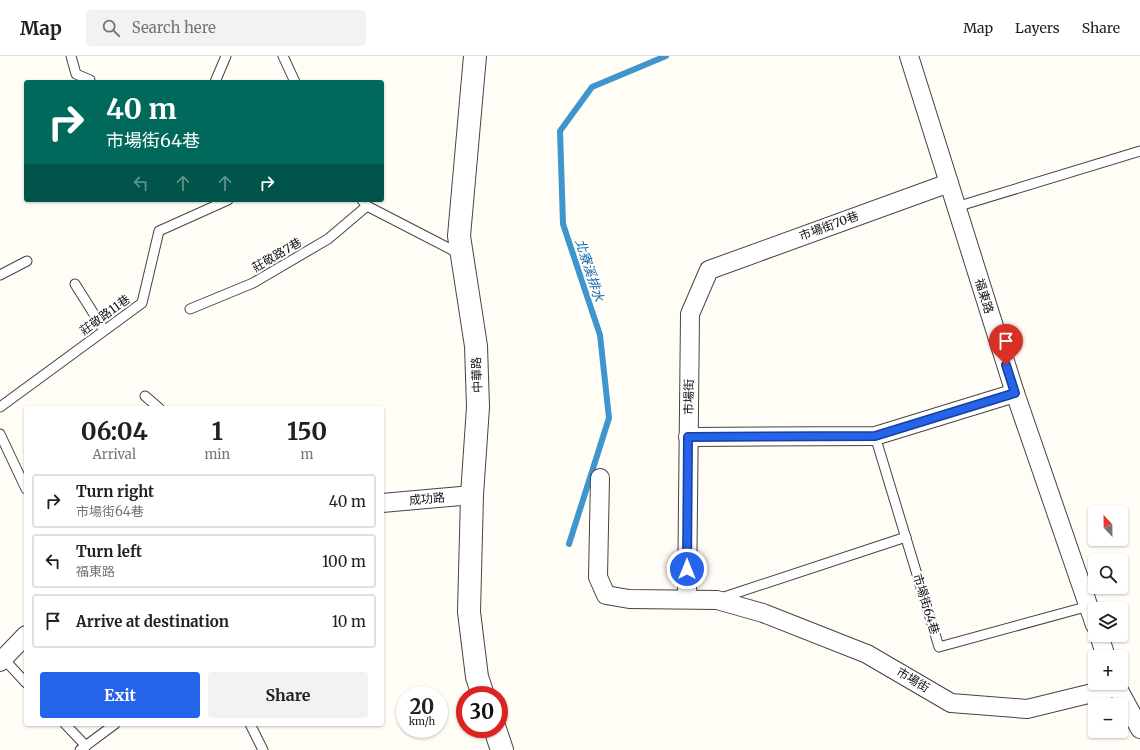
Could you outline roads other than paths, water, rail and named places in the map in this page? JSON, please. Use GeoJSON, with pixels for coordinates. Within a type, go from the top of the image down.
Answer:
{"type":"FeatureCollection","features":[{"type":"Feature","properties":{"kind":"street","name":"中華路"},"geometry":{"type":"LineString","coordinates":[[475,56],[459,236],[476,346],[478,407],[472,495],[469,612],[477,677],[480,686]]}},
{"type":"Feature","properties":{"kind":"street","name":"福東路"},"geometry":{"type":"LineString","coordinates":[[909,56],[1015,393],[1088,603]]}},
{"type":"Feature","properties":{"kind":"street","name":"市場街70巷"},"geometry":{"type":"LineString","coordinates":[[709,270],[949,183]]}},
{"type":"Feature","properties":{"kind":"street","name":"市場街"},"geometry":{"type":"LineString","coordinates":[[687,599],[690,314],[709,270]]}},
{"type":"Feature","properties":{"kind":"street"},"geometry":{"type":"LineString","coordinates":[[688,437],[875,436],[1015,393]]}},
{"type":"Feature","properties":{"kind":"street","name":"市場街"},"geometry":{"type":"LineString","coordinates":[[600,478],[598,577],[606,595],[629,599],[717,600],[763,613],[867,654],[951,703],[1027,709],[1097,690]]}},
{"type":"Feature","properties":{"kind":"street","name":"成功路"},"geometry":{"type":"LineString","coordinates":[[384,503],[472,495]]}},
{"type":"Feature","properties":{"kind":"street"},"geometry":{"type":"LineString","coordinates":[[1,660],[24,637]]}},
{"type":"Feature","properties":{"kind":"street"},"geometry":{"type":"LineString","coordinates":[[1119,690],[1140,729]]}},
{"type":"Feature","properties":{"kind":"street"},"geometry":{"type":"LineString","coordinates":[[498,738],[502,750]]}},
{"type":"Feature","properties":{"kind":"lane"},"geometry":{"type":"LineString","coordinates":[[71,56],[76,74],[90,80]]}},
{"type":"Feature","properties":{"kind":"lane"},"geometry":{"type":"LineString","coordinates":[[216,80],[226,56]]}},
{"type":"Feature","properties":{"kind":"lane"},"geometry":{"type":"LineString","coordinates":[[283,56],[294,80]]}},
{"type":"Feature","properties":{"kind":"lane"},"geometry":{"type":"LineString","coordinates":[[956,207],[1140,151]]}},
{"type":"Feature","properties":{"kind":"lane","name":"莊敬路11巷"},"geometry":{"type":"LineString","coordinates":[[0,407],[142,303],[159,231],[224,202]]}},
{"type":"Feature","properties":{"kind":"lane"},"geometry":{"type":"LineString","coordinates":[[365,203],[462,255]]}},
{"type":"Feature","properties":{"kind":"lane","name":"莊敬路7巷"},"geometry":{"type":"LineString","coordinates":[[190,309],[253,283],[328,239],[365,203]]}},
{"type":"Feature","properties":{"kind":"lane"},"geometry":{"type":"LineString","coordinates":[[0,275],[28,261]]}},
{"type":"Feature","properties":{"kind":"lane"},"geometry":{"type":"LineString","coordinates":[[75,284],[104,330]]}},
{"type":"Feature","properties":{"kind":"lane"},"geometry":{"type":"LineString","coordinates":[[145,396],[157,406]]}},
{"type":"Feature","properties":{"kind":"lane"},"geometry":{"type":"LineString","coordinates":[[0,434],[24,485]]}},
{"type":"Feature","properties":{"kind":"lane","name":"市場街64巷"},"geometry":{"type":"LineString","coordinates":[[875,436],[939,647],[1088,606]]}},
{"type":"Feature","properties":{"kind":"lane","name":"市場街"},"geometry":{"type":"LineString","coordinates":[[717,600],[906,537]]}},
{"type":"Feature","properties":{"kind":"lane"},"geometry":{"type":"LineString","coordinates":[[1,660],[24,681]]}},
{"type":"Feature","properties":{"kind":"lane"},"geometry":{"type":"LineString","coordinates":[[66,726],[83,748],[112,726]]}},
{"type":"Feature","properties":{"kind":"lane"},"geometry":{"type":"LineString","coordinates":[[251,726],[263,750]]}},
{"type":"Feature","properties":{"kind":"waterway","name":"北寮溪排水"},"geometry":{"type":"LineString","coordinates":[[569,544],[609,418],[600,335],[563,224],[560,131],[592,87],[666,56]]}}]}
